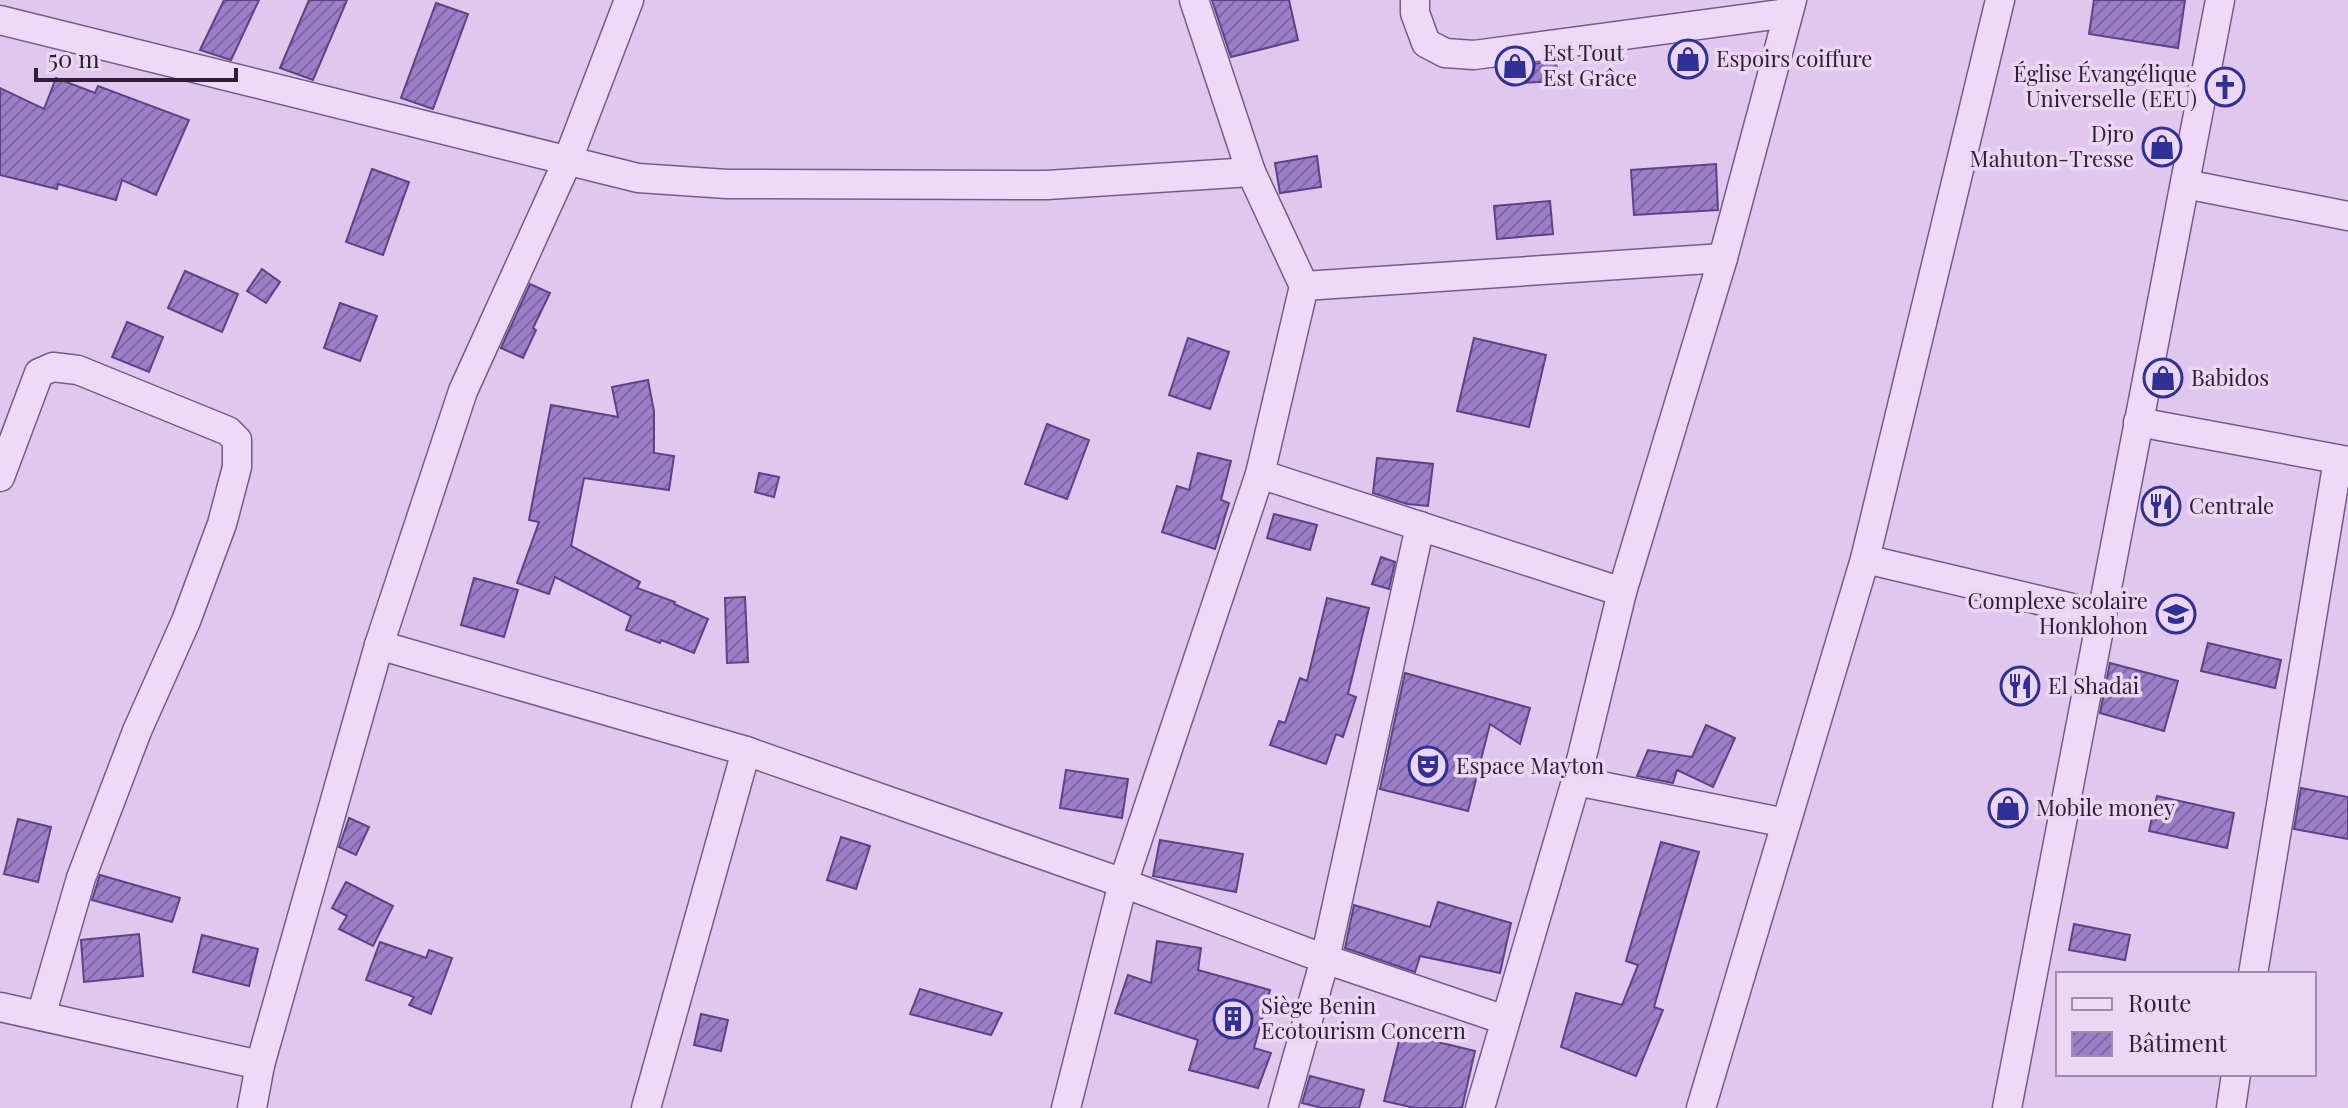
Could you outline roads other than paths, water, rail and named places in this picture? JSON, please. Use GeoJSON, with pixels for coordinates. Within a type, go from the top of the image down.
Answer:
{"type":"FeatureCollection","features":[{"type":"Feature","properties":{"kind":"street"},"geometry":{"type":"LineString","coordinates":[[252,1108],[260,1065],[379,645],[463,391],[567,162],[629,0]]}},
{"type":"Feature","properties":{"kind":"street"},"geometry":{"type":"LineString","coordinates":[[1066,1108],[1123,883],[1260,474],[1304,286],[1251,172],[1194,0]]}},
{"type":"Feature","properties":{"kind":"street"},"geometry":{"type":"LineString","coordinates":[[1415,0],[1415,13],[1426,43],[1445,53],[1474,55],[1790,7],[1723,258],[1622,592],[1576,781],[1480,1108]]}},
{"type":"Feature","properties":{"kind":"street"},"geometry":{"type":"LineString","coordinates":[[1701,1108],[1865,559],[2000,0]]}},
{"type":"Feature","properties":{"kind":"street"},"geometry":{"type":"LineString","coordinates":[[2007,1108],[2220,0]]}},
{"type":"Feature","properties":{"kind":"street"},"geometry":{"type":"LineString","coordinates":[[0,20],[638,178],[727,184],[1047,185],[1251,172]]}},
{"type":"Feature","properties":{"kind":"street"},"geometry":{"type":"LineString","coordinates":[[2185,184],[2348,216]]}},
{"type":"Feature","properties":{"kind":"street"},"geometry":{"type":"LineString","coordinates":[[1304,286],[1723,258]]}},
{"type":"Feature","properties":{"kind":"street"},"geometry":{"type":"LineString","coordinates":[[0,477],[39,373],[53,367],[78,370],[228,431],[237,440],[237,467],[222,524],[186,621],[137,731],[81,878],[41,1016]]}},
{"type":"Feature","properties":{"kind":"street"},"geometry":{"type":"LineString","coordinates":[[2138,422],[2343,461],[2253,972]]}},
{"type":"Feature","properties":{"kind":"street"},"geometry":{"type":"LineString","coordinates":[[1260,474],[1622,592]]}},
{"type":"Feature","properties":{"kind":"street"},"geometry":{"type":"LineString","coordinates":[[1283,1108],[1325,959],[1420,526]]}},
{"type":"Feature","properties":{"kind":"street"},"geometry":{"type":"LineString","coordinates":[[1865,559],[2102,615]]}},
{"type":"Feature","properties":{"kind":"street"},"geometry":{"type":"LineString","coordinates":[[379,645],[746,751],[1123,883],[1325,959],[1505,1020]]}},
{"type":"Feature","properties":{"kind":"street"},"geometry":{"type":"LineString","coordinates":[[646,1108],[746,751]]}},
{"type":"Feature","properties":{"kind":"street"},"geometry":{"type":"LineString","coordinates":[[1576,781],[1786,823]]}},
{"type":"Feature","properties":{"kind":"street"},"geometry":{"type":"LineString","coordinates":[[0,1007],[260,1065]]}},
{"type":"Feature","properties":{"kind":"street"},"geometry":{"type":"LineString","coordinates":[[2231,1108],[2236,1076]]}},
{"type":"Feature","properties":{"kind":"place","name":"Espoirs coiffure"},"geometry":{"type":"Point","coordinates":[1688,59]}},
{"type":"Feature","properties":{"kind":"place","name":"Est Tout Est Grâce"},"geometry":{"type":"Point","coordinates":[1515,66]}},
{"type":"Feature","properties":{"kind":"place","name":"Église Évangélique Universelle (EEU)"},"geometry":{"type":"Point","coordinates":[2225,87]}},
{"type":"Feature","properties":{"kind":"place","name":"Djro Mahuton-Tresse"},"geometry":{"type":"Point","coordinates":[2162,147]}},
{"type":"Feature","properties":{"kind":"place","name":"Babidos"},"geometry":{"type":"Point","coordinates":[2163,378]}},
{"type":"Feature","properties":{"kind":"place","name":"Centrale"},"geometry":{"type":"Point","coordinates":[2161,506]}},
{"type":"Feature","properties":{"kind":"place","name":"Complexe scolaire Honklohon"},"geometry":{"type":"Point","coordinates":[2176,614]}},
{"type":"Feature","properties":{"kind":"place","name":"El Shadai"},"geometry":{"type":"Point","coordinates":[2020,686]}},
{"type":"Feature","properties":{"kind":"place","name":"Espace Mayton"},"geometry":{"type":"Point","coordinates":[1428,766]}},
{"type":"Feature","properties":{"kind":"place","name":"Mobile money"},"geometry":{"type":"Point","coordinates":[2008,808]}},
{"type":"Feature","properties":{"kind":"place","name":"Siège Benin Ecotourism Concern"},"geometry":{"type":"Point","coordinates":[1233,1019]}}]}
